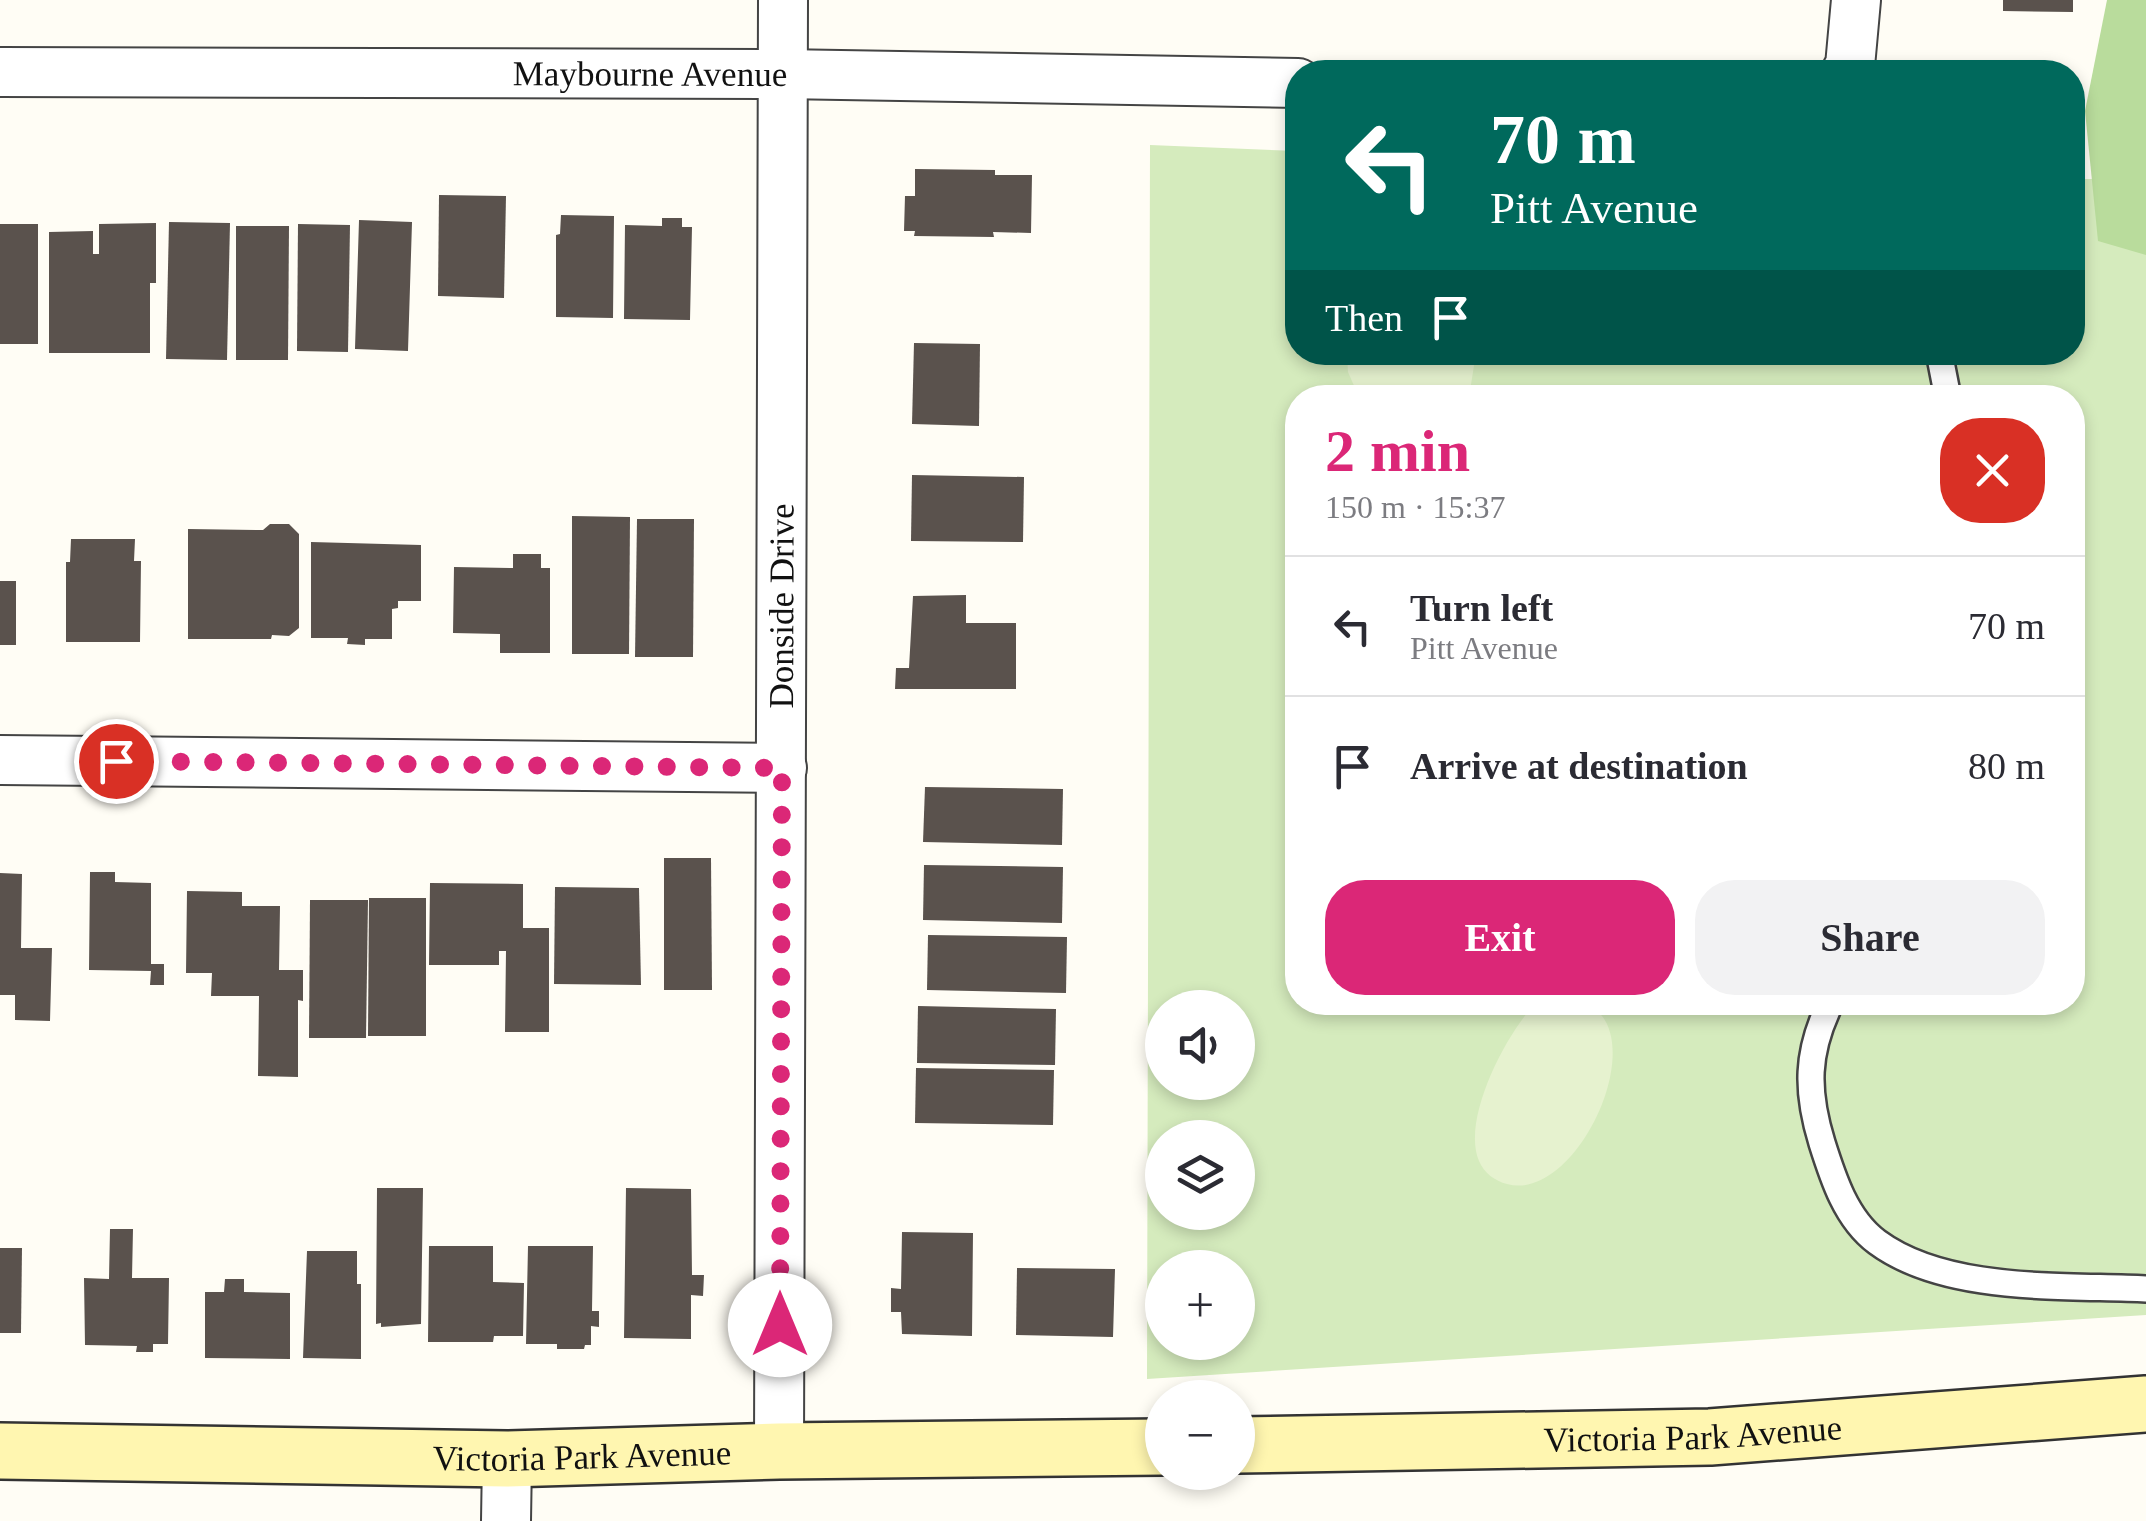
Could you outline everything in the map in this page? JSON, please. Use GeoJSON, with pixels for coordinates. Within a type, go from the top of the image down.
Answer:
{"type":"FeatureCollection","features":[{"type":"Feature","properties":{"kind":"main road","name":"Victoria Park Avenue"},"geometry":{"type":"LineString","coordinates":[[1255,1446],[1710,1437],[2146,1404]]}},
{"type":"Feature","properties":{"kind":"main road","name":"Victoria Park Avenue"},"geometry":{"type":"LineString","coordinates":[[0,1451],[506,1459],[1145,1447]]}},
{"type":"Feature","properties":{"kind":"street","name":"Donside Drive"},"geometry":{"type":"LineString","coordinates":[[779,1451],[783,0]]}},
{"type":"Feature","properties":{"kind":"street"},"geometry":{"type":"LineString","coordinates":[[1851,60],[1856,0]]}},
{"type":"Feature","properties":{"kind":"street","name":"Maybourne Avenue"},"geometry":{"type":"LineString","coordinates":[[0,72],[782,74],[1285,82]]}},
{"type":"Feature","properties":{"kind":"street"},"geometry":{"type":"LineString","coordinates":[[0,760],[782,768]]}},
{"type":"Feature","properties":{"kind":"street"},"geometry":{"type":"LineString","coordinates":[[506,1459],[506,1521]]}},
{"type":"Feature","properties":{"kind":"lane"},"geometry":{"type":"LineString","coordinates":[[1825,1015],[1810,1057],[1812,1114],[1843,1200],[1876,1241],[1924,1267],[1998,1282],[2146,1289]]}},
{"type":"Feature","properties":{"kind":"green space"},"geometry":{"type":"Polygon","coordinates":[[[2107,0],[2146,0],[2146,255],[2098,241],[2085,111],[2107,0]]]}},
{"type":"Feature","properties":{"kind":"green space"},"geometry":{"type":"Polygon","coordinates":[[[1150,145],[1285,151],[1285,365],[2085,365],[2085,179],[2146,179],[2146,1315],[1147,1379],[1147,1360],[1255,1360],[1255,1250],[1147,1250],[1147,1230],[1255,1230],[1255,1120],[1148,1120],[1148,1100],[1255,1100],[1255,990],[1148,990],[1150,145]]]}},
{"type":"Feature","properties":{"kind":"green space"},"geometry":{"type":"Polygon","coordinates":[[[1348,365],[1474,365],[1471,385],[1354,385],[1348,365]]]}},
{"type":"Feature","properties":{"kind":"green space"},"geometry":{"type":"Polygon","coordinates":[[[1598,1015],[1606,1023],[1613,1050],[1609,1081],[1598,1114],[1580,1144],[1558,1169],[1533,1183],[1507,1184],[1490,1176],[1481,1165],[1475,1143],[1476,1123],[1490,1077],[1524,1016],[1598,1015]]]}},
{"type":"Feature","properties":{"kind":"building"},"geometry":{"type":"Polygon","coordinates":[[[2003,0],[2073,0],[2073,12],[2003,11],[2003,0]]]}},
{"type":"Feature","properties":{"kind":"building"},"geometry":{"type":"Polygon","coordinates":[[[915,169],[995,170],[995,175],[1032,175],[1031,233],[993,232],[994,237],[914,236],[915,231],[904,231],[905,196],[915,196],[915,169]]]}},
{"type":"Feature","properties":{"kind":"building"},"geometry":{"type":"Polygon","coordinates":[[[439,195],[506,196],[504,298],[438,296],[439,195]]]}},
{"type":"Feature","properties":{"kind":"building"},"geometry":{"type":"Polygon","coordinates":[[[561,215],[614,216],[613,318],[556,317],[556,235],[560,234],[561,215]]]}},
{"type":"Feature","properties":{"kind":"building"},"geometry":{"type":"Polygon","coordinates":[[[662,218],[682,218],[682,227],[692,227],[690,320],[624,319],[625,225],[662,226],[662,218]]]}},
{"type":"Feature","properties":{"kind":"building"},"geometry":{"type":"Polygon","coordinates":[[[359,220],[412,222],[408,351],[355,349],[359,220]]]}},
{"type":"Feature","properties":{"kind":"building"},"geometry":{"type":"Polygon","coordinates":[[[169,222],[230,223],[227,360],[166,359],[169,222]]]}},
{"type":"Feature","properties":{"kind":"building"},"geometry":{"type":"Polygon","coordinates":[[[156,223],[156,283],[150,283],[150,353],[49,353],[49,232],[93,231],[93,254],[99,254],[99,224],[156,223]]]}},
{"type":"Feature","properties":{"kind":"building"},"geometry":{"type":"Polygon","coordinates":[[[0,224],[38,224],[38,344],[0,344],[0,224]]]}},
{"type":"Feature","properties":{"kind":"building"},"geometry":{"type":"Polygon","coordinates":[[[298,224],[350,225],[348,352],[297,351],[298,224]]]}},
{"type":"Feature","properties":{"kind":"building"},"geometry":{"type":"Polygon","coordinates":[[[236,226],[289,226],[288,360],[236,360],[236,226]]]}},
{"type":"Feature","properties":{"kind":"building"},"geometry":{"type":"Polygon","coordinates":[[[914,343],[980,344],[979,426],[912,424],[914,343]]]}},
{"type":"Feature","properties":{"kind":"building"},"geometry":{"type":"Polygon","coordinates":[[[912,475],[1024,477],[1023,542],[911,541],[912,475]]]}},
{"type":"Feature","properties":{"kind":"building"},"geometry":{"type":"Polygon","coordinates":[[[572,516],[630,517],[629,654],[572,654],[572,516]]]}},
{"type":"Feature","properties":{"kind":"building"},"geometry":{"type":"Polygon","coordinates":[[[637,519],[694,519],[693,657],[635,657],[637,519]]]}},
{"type":"Feature","properties":{"kind":"building"},"geometry":{"type":"Polygon","coordinates":[[[270,524],[289,524],[299,534],[299,628],[289,636],[272,635],[271,639],[188,639],[188,529],[263,530],[270,524]]]}},
{"type":"Feature","properties":{"kind":"building"},"geometry":{"type":"Polygon","coordinates":[[[71,539],[135,539],[134,561],[141,561],[140,642],[66,642],[66,562],[70,562],[71,539]]]}},
{"type":"Feature","properties":{"kind":"building"},"geometry":{"type":"Polygon","coordinates":[[[311,542],[421,545],[421,601],[398,601],[398,608],[392,609],[392,639],[365,639],[365,645],[347,644],[348,638],[311,638],[311,542]]]}},
{"type":"Feature","properties":{"kind":"building"},"geometry":{"type":"Polygon","coordinates":[[[513,554],[541,554],[541,568],[550,568],[550,653],[500,653],[500,634],[453,633],[454,567],[513,568],[513,554]]]}},
{"type":"Feature","properties":{"kind":"building"},"geometry":{"type":"Polygon","coordinates":[[[0,581],[16,581],[16,645],[0,645],[0,581]]]}},
{"type":"Feature","properties":{"kind":"building"},"geometry":{"type":"Polygon","coordinates":[[[966,595],[966,623],[1016,623],[1016,689],[895,689],[896,668],[909,668],[913,596],[966,595]]]}},
{"type":"Feature","properties":{"kind":"building"},"geometry":{"type":"Polygon","coordinates":[[[925,787],[1063,789],[1062,845],[923,842],[925,787]]]}},
{"type":"Feature","properties":{"kind":"building"},"geometry":{"type":"Polygon","coordinates":[[[664,858],[711,858],[712,990],[664,990],[664,858]]]}},
{"type":"Feature","properties":{"kind":"building"},"geometry":{"type":"Polygon","coordinates":[[[924,865],[1063,867],[1062,923],[923,920],[924,865]]]}},
{"type":"Feature","properties":{"kind":"building"},"geometry":{"type":"Polygon","coordinates":[[[90,872],[115,872],[115,882],[151,883],[151,964],[164,964],[164,985],[150,985],[151,971],[89,970],[90,872]]]}},
{"type":"Feature","properties":{"kind":"building"},"geometry":{"type":"Polygon","coordinates":[[[0,873],[22,874],[21,948],[52,948],[50,1021],[15,1020],[15,995],[0,995],[0,873]]]}},
{"type":"Feature","properties":{"kind":"building"},"geometry":{"type":"Polygon","coordinates":[[[430,883],[523,884],[523,928],[549,928],[549,1032],[505,1032],[506,951],[499,951],[499,965],[429,965],[430,883]]]}},
{"type":"Feature","properties":{"kind":"building"},"geometry":{"type":"Polygon","coordinates":[[[555,887],[639,888],[641,985],[554,984],[555,887]]]}},
{"type":"Feature","properties":{"kind":"building"},"geometry":{"type":"Polygon","coordinates":[[[187,891],[242,892],[242,906],[280,906],[279,970],[303,970],[303,1001],[298,1000],[298,1077],[258,1076],[259,996],[211,996],[212,973],[186,973],[187,891]]]}},
{"type":"Feature","properties":{"kind":"building"},"geometry":{"type":"Polygon","coordinates":[[[369,898],[426,898],[426,1036],[368,1036],[369,898]]]}},
{"type":"Feature","properties":{"kind":"building"},"geometry":{"type":"Polygon","coordinates":[[[310,900],[368,900],[366,1038],[309,1038],[310,900]]]}},
{"type":"Feature","properties":{"kind":"building"},"geometry":{"type":"Polygon","coordinates":[[[928,935],[1067,937],[1066,993],[927,990],[928,935]]]}},
{"type":"Feature","properties":{"kind":"building"},"geometry":{"type":"Polygon","coordinates":[[[918,1006],[1056,1009],[1055,1065],[917,1063],[918,1006]]]}},
{"type":"Feature","properties":{"kind":"building"},"geometry":{"type":"Polygon","coordinates":[[[916,1068],[1054,1070],[1053,1125],[915,1123],[916,1068]]]}},
{"type":"Feature","properties":{"kind":"building"},"geometry":{"type":"Polygon","coordinates":[[[377,1188],[423,1188],[421,1324],[376,1324],[377,1188]]]}},
{"type":"Feature","properties":{"kind":"building"},"geometry":{"type":"Polygon","coordinates":[[[626,1188],[691,1189],[692,1275],[704,1275],[703,1296],[691,1295],[691,1339],[624,1338],[626,1188]]]}},
{"type":"Feature","properties":{"kind":"building"},"geometry":{"type":"Polygon","coordinates":[[[110,1229],[133,1229],[132,1278],[169,1278],[168,1344],[153,1344],[153,1352],[136,1352],[137,1346],[85,1345],[84,1278],[109,1279],[110,1229]]]}},
{"type":"Feature","properties":{"kind":"building"},"geometry":{"type":"Polygon","coordinates":[[[902,1232],[973,1233],[972,1336],[902,1334],[901,1312],[891,1312],[891,1288],[901,1289],[902,1232]]]}},
{"type":"Feature","properties":{"kind":"building"},"geometry":{"type":"Polygon","coordinates":[[[429,1246],[493,1246],[493,1282],[524,1283],[523,1336],[494,1336],[493,1342],[428,1342],[429,1246]]]}},
{"type":"Feature","properties":{"kind":"building"},"geometry":{"type":"Polygon","coordinates":[[[528,1246],[593,1246],[592,1311],[599,1311],[599,1327],[591,1326],[591,1345],[584,1349],[557,1349],[557,1344],[526,1344],[528,1246]]]}},
{"type":"Feature","properties":{"kind":"building"},"geometry":{"type":"Polygon","coordinates":[[[0,1248],[22,1248],[21,1333],[0,1333],[0,1248]]]}},
{"type":"Feature","properties":{"kind":"building"},"geometry":{"type":"Polygon","coordinates":[[[307,1251],[357,1251],[361,1359],[303,1358],[307,1251]]]}},
{"type":"Feature","properties":{"kind":"building"},"geometry":{"type":"Polygon","coordinates":[[[1017,1268],[1115,1269],[1113,1337],[1016,1335],[1017,1268]]]}},
{"type":"Feature","properties":{"kind":"building"},"geometry":{"type":"Polygon","coordinates":[[[225,1279],[244,1279],[244,1292],[290,1293],[290,1359],[205,1358],[205,1292],[224,1292],[225,1279]]]}},
{"type":"Feature","properties":{"kind":"route"},"geometry":{"type":"LineString","coordinates":[[116,761],[782,768],[780,1325]]}}]}
